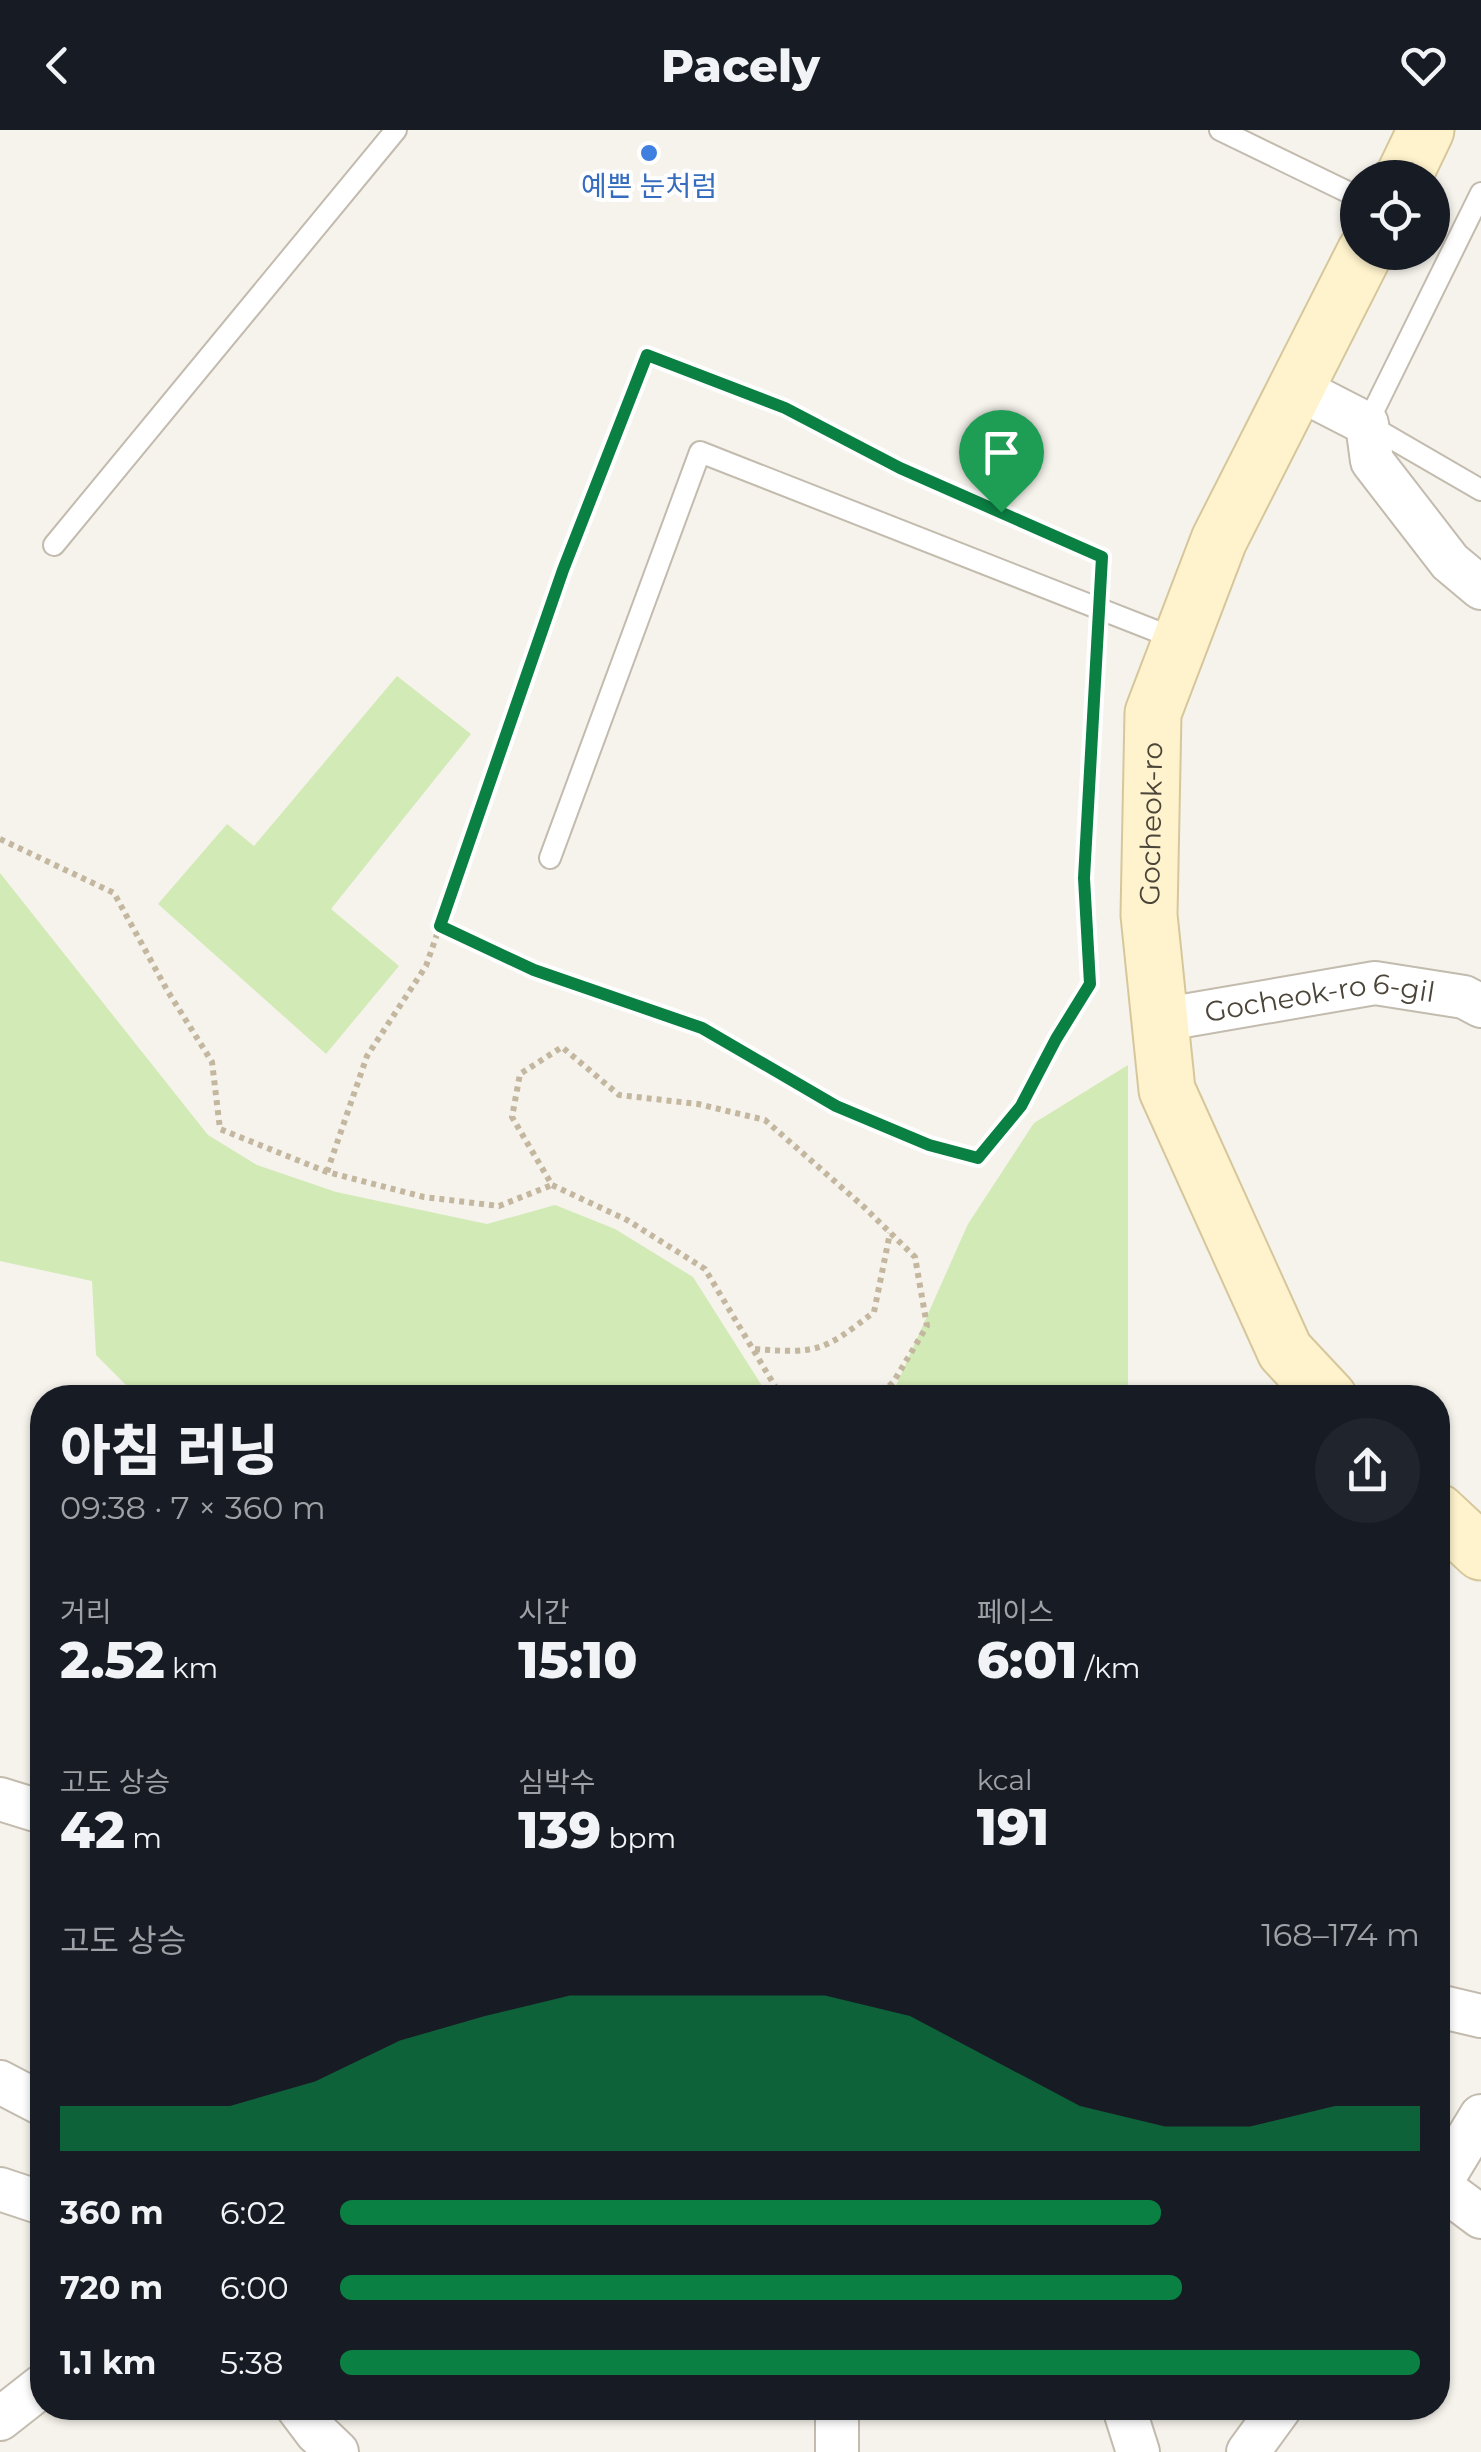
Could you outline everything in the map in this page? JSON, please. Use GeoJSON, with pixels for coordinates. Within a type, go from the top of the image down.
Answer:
{"type":"FeatureCollection","features":[{"type":"Feature","properties":{"kind":"main road"},"geometry":{"type":"LineString","coordinates":[[1412,160],[1426,130]]}},
{"type":"Feature","properties":{"kind":"main road","name":"Gocheok-ro"},"geometry":{"type":"LineString","coordinates":[[1316,1385],[1285,1352],[1167,1090],[1149,915],[1154,714],[1219,540],[1356,270]]}},
{"type":"Feature","properties":{"kind":"main road"},"geometry":{"type":"LineString","coordinates":[[1450,1523],[1481,1552]]}},
{"type":"Feature","properties":{"kind":"street"},"geometry":{"type":"LineString","coordinates":[[1295,387],[1368,424],[1372,461],[1450,562],[1481,588]]}},
{"type":"Feature","properties":{"kind":"street","name":"Gocheok-ro 6-gil"},"geometry":{"type":"LineString","coordinates":[[1160,1020],[1374,983],[1464,997],[1481,1006]]}},
{"type":"Feature","properties":{"kind":"street"},"geometry":{"type":"LineString","coordinates":[[0,1799],[30,1808]]}},
{"type":"Feature","properties":{"kind":"street"},"geometry":{"type":"LineString","coordinates":[[1450,2009],[1481,2016]]}},
{"type":"Feature","properties":{"kind":"street"},"geometry":{"type":"LineString","coordinates":[[0,2082],[30,2098]]}},
{"type":"Feature","properties":{"kind":"street"},"geometry":{"type":"LineString","coordinates":[[1450,2166],[1481,2116]]}},
{"type":"Feature","properties":{"kind":"street"},"geometry":{"type":"LineString","coordinates":[[0,2189],[30,2199]]}},
{"type":"Feature","properties":{"kind":"street"},"geometry":{"type":"LineString","coordinates":[[1450,2195],[1481,2217]]}},
{"type":"Feature","properties":{"kind":"street"},"geometry":{"type":"LineString","coordinates":[[0,2419],[30,2395]]}},
{"type":"Feature","properties":{"kind":"street"},"geometry":{"type":"LineString","coordinates":[[317,2420],[337,2452]]}},
{"type":"Feature","properties":{"kind":"street"},"geometry":{"type":"LineString","coordinates":[[837,2452],[838,2420]]}},
{"type":"Feature","properties":{"kind":"street"},"geometry":{"type":"LineString","coordinates":[[1128,2420],[1138,2452]]}},
{"type":"Feature","properties":{"kind":"street"},"geometry":{"type":"LineString","coordinates":[[1248,2452],[1271,2420]]}},
{"type":"Feature","properties":{"kind":"lane"},"geometry":{"type":"LineString","coordinates":[[54,545],[396,130]]}},
{"type":"Feature","properties":{"kind":"lane"},"geometry":{"type":"LineString","coordinates":[[1220,130],[1340,188]]}},
{"type":"Feature","properties":{"kind":"lane"},"geometry":{"type":"LineString","coordinates":[[1481,193],[1368,424],[1481,490]]}},
{"type":"Feature","properties":{"kind":"lane"},"geometry":{"type":"LineString","coordinates":[[550,858],[700,452],[1181,641]]}},
{"type":"Feature","properties":{"kind":"path"},"geometry":{"type":"LineString","coordinates":[[327,1172],[367,1056],[426,966],[563,570],[647,355],[785,408],[900,468],[1102,557],[1100,594]]}},
{"type":"Feature","properties":{"kind":"path"},"geometry":{"type":"LineString","coordinates":[[440,926],[534,970],[702,1028],[836,1106],[929,1145],[978,1158],[1021,1106],[1090,984],[1084,878],[1097,632]]}},
{"type":"Feature","properties":{"kind":"path"},"geometry":{"type":"LineString","coordinates":[[0,839],[114,893],[212,1062],[220,1129],[327,1172],[424,1197],[499,1206],[552,1185]]}},
{"type":"Feature","properties":{"kind":"path"},"geometry":{"type":"LineString","coordinates":[[775,1385],[705,1269],[627,1220],[552,1185],[512,1117],[520,1074],[562,1047],[620,1095],[698,1104],[765,1120],[915,1258],[928,1326],[890,1385]]}},
{"type":"Feature","properties":{"kind":"path"},"geometry":{"type":"LineString","coordinates":[[754,1348],[803,1353],[836,1341],[874,1312],[890,1233]]}},
{"type":"Feature","properties":{"kind":"green space"},"geometry":{"type":"Polygon","coordinates":[[[397,676],[471,734],[331,909],[399,966],[326,1054],[158,904],[227,824],[254,846],[397,676]]]}},
{"type":"Feature","properties":{"kind":"green space"},"geometry":{"type":"Polygon","coordinates":[[[0,873],[208,1135],[257,1165],[336,1192],[487,1224],[555,1205],[615,1229],[693,1277],[761,1385],[126,1385],[96,1355],[92,1281],[0,1261],[0,873]]]}},
{"type":"Feature","properties":{"kind":"green space"},"geometry":{"type":"Polygon","coordinates":[[[1128,1065],[1128,1385],[896,1385],[968,1224],[1034,1123],[1128,1065]]]}},
{"type":"Feature","properties":{"kind":"place","name":"예쁜 눈처럼"},"geometry":{"type":"Point","coordinates":[649,153]}},
{"type":"Feature","properties":{"kind":"route"},"geometry":{"type":"LineString","coordinates":[[647,355],[785,408],[900,468],[1001,512],[1102,557],[1084,878],[1090,984],[1021,1106],[978,1158],[929,1145],[836,1106],[702,1028],[534,970],[440,926],[563,570],[647,355]]}}]}
